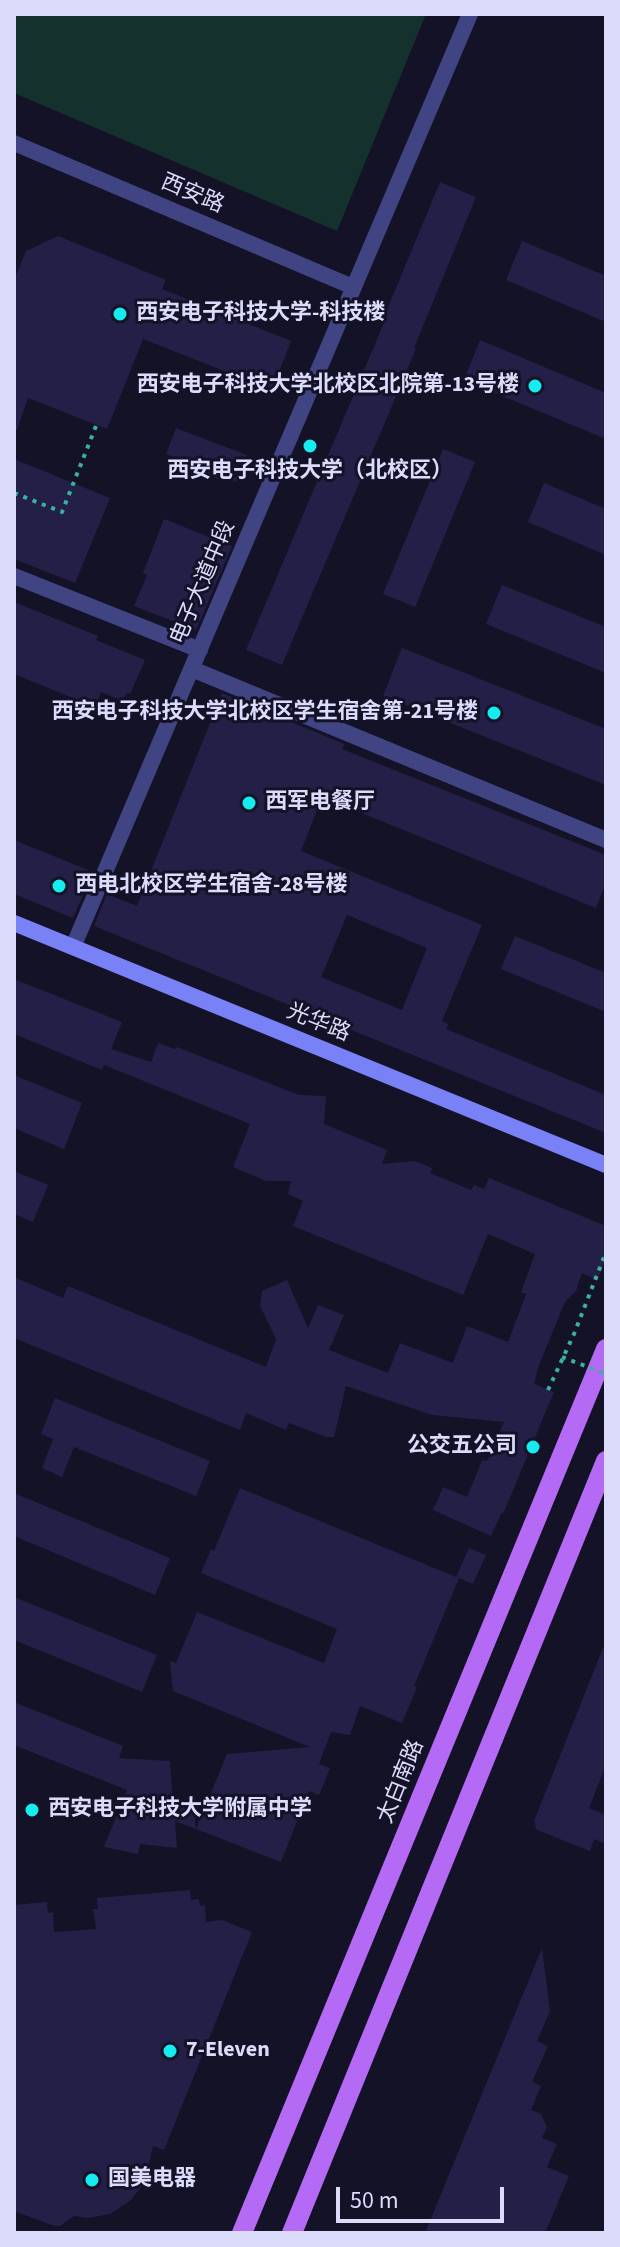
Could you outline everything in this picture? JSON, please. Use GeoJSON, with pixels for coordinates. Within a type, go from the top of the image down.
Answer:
{"type":"FeatureCollection","features":[{"type":"Feature","properties":{"kind":"main road","name":"太白南路"},"geometry":{"type":"LineString","coordinates":[[242,2233],[606,1349]]}},
{"type":"Feature","properties":{"kind":"main road"},"geometry":{"type":"LineString","coordinates":[[292,2233],[606,1461]]}},
{"type":"Feature","properties":{"kind":"street","name":"电子大道中段"},"geometry":{"type":"LineString","coordinates":[[73,947],[470,14]]}},
{"type":"Feature","properties":{"kind":"street","name":"西安路"},"geometry":{"type":"LineString","coordinates":[[14,143],[353,287]]}},
{"type":"Feature","properties":{"kind":"street"},"geometry":{"type":"LineString","coordinates":[[14,576],[200,650]]}},
{"type":"Feature","properties":{"kind":"street"},"geometry":{"type":"LineString","coordinates":[[192,669],[606,840]]}},
{"type":"Feature","properties":{"kind":"street","name":"光华路"},"geometry":{"type":"LineString","coordinates":[[14,923],[606,1165]]}},
{"type":"Feature","properties":{"kind":"path"},"geometry":{"type":"LineString","coordinates":[[14,493],[62,512],[96,426]]}},
{"type":"Feature","properties":{"kind":"path"},"geometry":{"type":"LineString","coordinates":[[548,1390],[606,1252]]}},
{"type":"Feature","properties":{"kind":"path"},"geometry":{"type":"LineString","coordinates":[[562,1357],[606,1374]]}},
{"type":"Feature","properties":{"kind":"green space"},"geometry":{"type":"Polygon","coordinates":[[[14,14],[426,14],[337,231],[14,93],[14,14]]]}},
{"type":"Feature","properties":{"kind":"building"},"geometry":{"type":"Polygon","coordinates":[[[440,182],[476,197],[416,349],[282,665],[246,650],[440,182]]]}},
{"type":"Feature","properties":{"kind":"building","name":"西安电子科技大学-科技楼"},"geometry":{"type":"Polygon","coordinates":[[[58,236],[166,280],[162,289],[291,341],[272,390],[143,339],[107,429],[28,398],[17,430],[14,430],[14,280],[26,251],[58,236]]]}},
{"type":"Feature","properties":{"kind":"building"},"geometry":{"type":"Polygon","coordinates":[[[522,241],[606,276],[606,322],[506,280],[522,241]]]}},
{"type":"Feature","properties":{"kind":"building","name":"西安电子科技大学北校区北院第-13号楼"},"geometry":{"type":"Polygon","coordinates":[[[480,340],[606,393],[606,439],[464,380],[480,340]]]}},
{"type":"Feature","properties":{"kind":"building"},"geometry":{"type":"Polygon","coordinates":[[[176,428],[247,455],[237,482],[225,478],[223,481],[183,466],[185,461],[166,454],[176,428]]]}},
{"type":"Feature","properties":{"kind":"building"},"geometry":{"type":"Polygon","coordinates":[[[443,449],[475,462],[415,607],[383,594],[443,449]]]}},
{"type":"Feature","properties":{"kind":"building"},"geometry":{"type":"Polygon","coordinates":[[[14,459],[110,498],[75,583],[14,559],[14,459]]]}},
{"type":"Feature","properties":{"kind":"building"},"geometry":{"type":"Polygon","coordinates":[[[544,483],[606,509],[606,555],[528,522],[544,483]]]}},
{"type":"Feature","properties":{"kind":"building"},"geometry":{"type":"Polygon","coordinates":[[[164,519],[232,546],[196,630],[134,606],[164,519]]]}},
{"type":"Feature","properties":{"kind":"building"},"geometry":{"type":"Polygon","coordinates":[[[502,585],[606,627],[606,673],[486,624],[502,585]]]}},
{"type":"Feature","properties":{"kind":"building"},"geometry":{"type":"Polygon","coordinates":[[[14,602],[98,636],[96,640],[145,660],[130,694],[127,693],[123,701],[101,692],[95,707],[14,674],[14,602]]]}},
{"type":"Feature","properties":{"kind":"building","name":"西安电子科技大学北校区学生宿舍第-21号楼"},"geometry":{"type":"Polygon","coordinates":[[[402,648],[606,729],[606,785],[383,696],[402,648]]]}},
{"type":"Feature","properties":{"kind":"building"},"geometry":{"type":"Polygon","coordinates":[[[222,693],[344,744],[342,749],[606,855],[606,883],[596,908],[322,797],[301,851],[482,925],[442,1021],[448,1024],[446,1029],[606,1095],[606,1133],[94,926],[107,894],[137,906],[222,693]],[[347,915],[321,977],[402,1010],[427,948],[347,915]]]}},
{"type":"Feature","properties":{"kind":"building","name":"西电北校区学生宿舍-28号楼"},"geometry":{"type":"Polygon","coordinates":[[[14,840],[93,872],[73,918],[14,894],[14,840]]]}},
{"type":"Feature","properties":{"kind":"building"},"geometry":{"type":"Polygon","coordinates":[[[515,936],[606,973],[606,1012],[501,969],[515,936]]]}},
{"type":"Feature","properties":{"kind":"building"},"geometry":{"type":"Polygon","coordinates":[[[14,979],[122,1022],[111,1049],[151,1062],[158,1043],[177,1047],[299,1095],[326,1096],[324,1124],[387,1150],[382,1164],[415,1161],[432,1168],[430,1173],[471,1190],[474,1185],[484,1189],[489,1178],[606,1226],[606,1259],[597,1280],[582,1273],[576,1291],[565,1302],[539,1365],[534,1384],[554,1392],[491,1536],[433,1510],[443,1487],[467,1497],[482,1461],[488,1460],[504,1422],[432,1415],[346,1386],[334,1437],[289,1423],[286,1430],[246,1413],[240,1430],[14,1338],[14,1277],[63,1298],[68,1286],[266,1367],[276,1339],[260,1306],[262,1291],[287,1280],[308,1328],[318,1305],[344,1315],[329,1350],[388,1373],[400,1343],[453,1363],[467,1326],[508,1342],[526,1294],[521,1292],[535,1254],[488,1234],[463,1295],[293,1226],[303,1201],[288,1194],[291,1181],[266,1181],[233,1167],[250,1124],[104,1065],[102,1070],[14,1034],[14,979]]]}},
{"type":"Feature","properties":{"kind":"building"},"geometry":{"type":"Polygon","coordinates":[[[14,1075],[82,1103],[64,1149],[14,1128],[14,1075]]]}},
{"type":"Feature","properties":{"kind":"building"},"geometry":{"type":"Polygon","coordinates":[[[14,1171],[48,1185],[33,1222],[14,1214],[14,1171]]]}},
{"type":"Feature","properties":{"kind":"building"},"geometry":{"type":"Polygon","coordinates":[[[55,1398],[210,1461],[196,1496],[74,1447],[62,1477],[42,1468],[53,1439],[41,1434],[55,1398]]]}},
{"type":"Feature","properties":{"kind":"building"},"geometry":{"type":"Polygon","coordinates":[[[240,1488],[456,1577],[469,1548],[486,1555],[473,1584],[459,1578],[402,1723],[360,1706],[350,1735],[331,1732],[319,1764],[330,1768],[319,1795],[309,1791],[281,1862],[196,1829],[227,1754],[310,1747],[173,1691],[170,1661],[176,1663],[197,1612],[324,1663],[337,1629],[201,1573],[211,1549],[214,1551],[240,1488]]]}},
{"type":"Feature","properties":{"kind":"building"},"geometry":{"type":"Polygon","coordinates":[[[14,1493],[170,1558],[155,1595],[14,1536],[14,1493]]]}},
{"type":"Feature","properties":{"kind":"building"},"geometry":{"type":"Polygon","coordinates":[[[14,1597],[157,1655],[142,1692],[14,1640],[14,1597]]]}},
{"type":"Feature","properties":{"kind":"building"},"geometry":{"type":"Polygon","coordinates":[[[605,1643],[606,1765],[589,1808],[606,1815],[606,1844],[594,1839],[590,1851],[537,1830],[534,1821],[605,1643]]]}},
{"type":"Feature","properties":{"kind":"building"},"geometry":{"type":"Polygon","coordinates":[[[14,1702],[123,1746],[119,1758],[170,1761],[173,1806],[193,1803],[196,1829],[175,1821],[177,1848],[140,1844],[138,1854],[104,1847],[127,1790],[14,1745],[14,1702]]]}},
{"type":"Feature","properties":{"kind":"building"},"geometry":{"type":"Polygon","coordinates":[[[190,1890],[191,1900],[199,1899],[200,1906],[205,1905],[206,1922],[222,1920],[252,1932],[164,2150],[153,2146],[145,2182],[131,2200],[110,2214],[88,2218],[74,2216],[60,2226],[54,2226],[14,2211],[14,1905],[47,1902],[48,1913],[53,1912],[54,1932],[96,1929],[93,1909],[98,1909],[97,1898],[190,1890]]]}},
{"type":"Feature","properties":{"kind":"building"},"geometry":{"type":"Polygon","coordinates":[[[542,1948],[550,2011],[537,2041],[548,2046],[532,2082],[541,2086],[531,2110],[541,2114],[547,2127],[542,2138],[557,2144],[547,2167],[569,2176],[545,2233],[425,2233],[542,1948]]]}},
{"type":"Feature","properties":{"kind":"place","name":"西安电子科技大学-科技楼"},"geometry":{"type":"Point","coordinates":[120,314]}},
{"type":"Feature","properties":{"kind":"place","name":"西安电子科技大学北校区北院第-13号楼"},"geometry":{"type":"Point","coordinates":[535,386]}},
{"type":"Feature","properties":{"kind":"place","name":"西安电子科技大学（北校区）"},"geometry":{"type":"Point","coordinates":[310,446]}},
{"type":"Feature","properties":{"kind":"place","name":"西安电子科技大学北校区学生宿舍第-21号楼"},"geometry":{"type":"Point","coordinates":[494,713]}},
{"type":"Feature","properties":{"kind":"place","name":"西军电餐厅"},"geometry":{"type":"Point","coordinates":[249,803]}},
{"type":"Feature","properties":{"kind":"place","name":"西电北校区学生宿舍-28号楼"},"geometry":{"type":"Point","coordinates":[59,886]}},
{"type":"Feature","properties":{"kind":"place","name":"公交五公司"},"geometry":{"type":"Point","coordinates":[533,1447]}},
{"type":"Feature","properties":{"kind":"place","name":"西安电子科技大学附属中学"},"geometry":{"type":"Point","coordinates":[32,1810]}},
{"type":"Feature","properties":{"kind":"place","name":"7-Eleven"},"geometry":{"type":"Point","coordinates":[170,2051]}},
{"type":"Feature","properties":{"kind":"place","name":"国美电器"},"geometry":{"type":"Point","coordinates":[92,2180]}}]}
